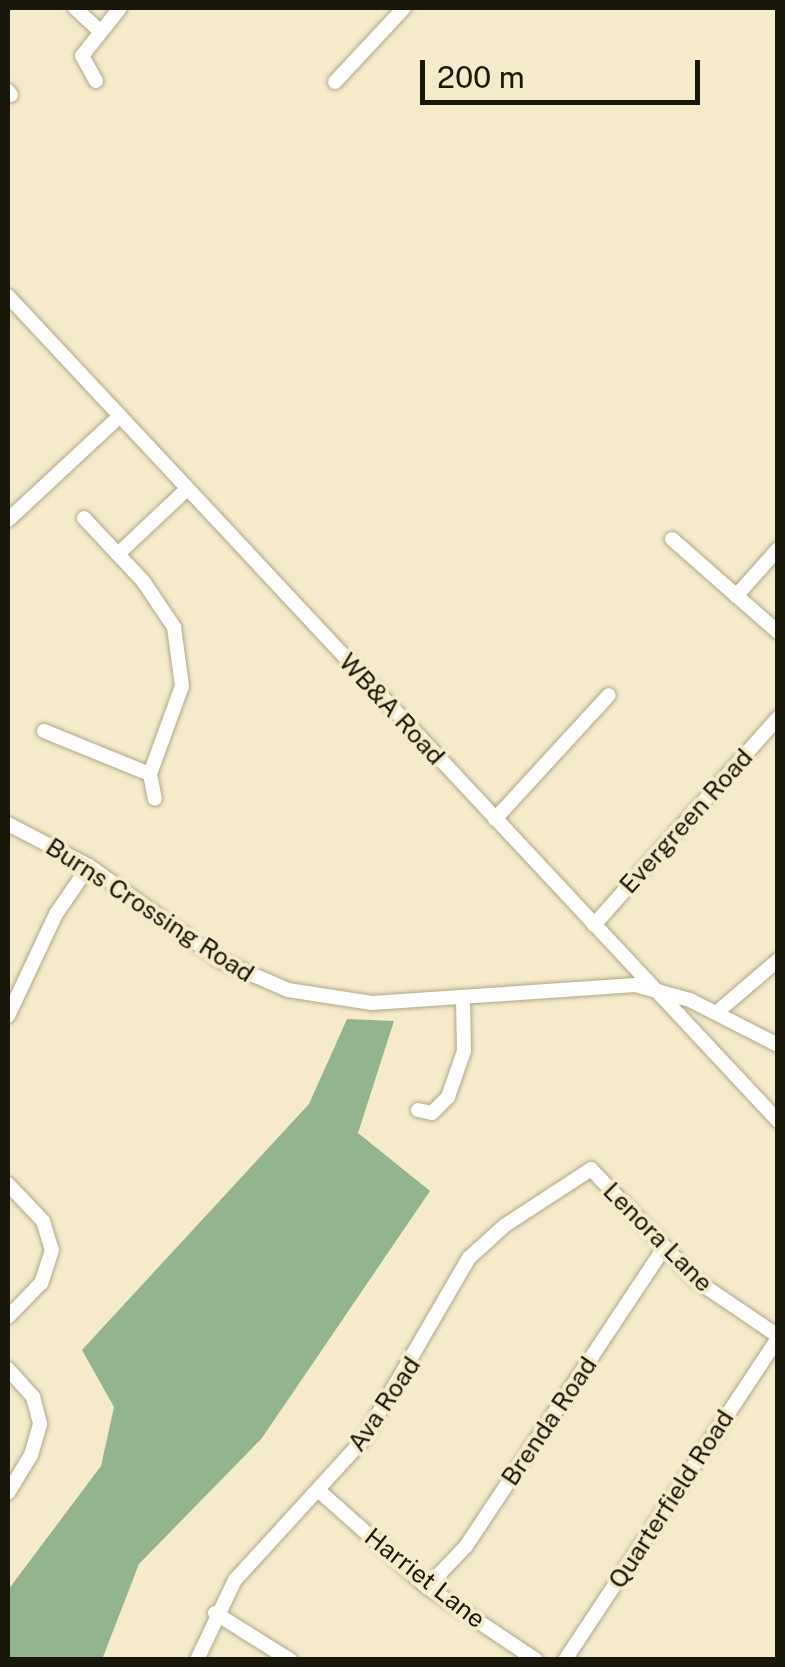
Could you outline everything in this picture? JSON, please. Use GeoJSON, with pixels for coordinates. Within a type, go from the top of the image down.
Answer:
{"type":"FeatureCollection","features":[{"type":"Feature","properties":{"kind":"street"},"geometry":{"type":"LineString","coordinates":[[75,8],[100,31]]}},
{"type":"Feature","properties":{"kind":"street"},"geometry":{"type":"LineString","coordinates":[[96,81],[82,59],[120,8]]}},
{"type":"Feature","properties":{"kind":"street"},"geometry":{"type":"LineString","coordinates":[[335,82],[404,8]]}},
{"type":"Feature","properties":{"kind":"street","name":"WB&A Road"},"geometry":{"type":"LineString","coordinates":[[8,296],[778,1121]]}},
{"type":"Feature","properties":{"kind":"street"},"geometry":{"type":"LineString","coordinates":[[8,520],[120,416]]}},
{"type":"Feature","properties":{"kind":"street"},"geometry":{"type":"LineString","coordinates":[[118,554],[186,488]]}},
{"type":"Feature","properties":{"kind":"street"},"geometry":{"type":"LineString","coordinates":[[84,518],[160,601],[182,658],[170,728],[150,774],[155,799]]}},
{"type":"Feature","properties":{"kind":"street"},"geometry":{"type":"LineString","coordinates":[[672,539],[778,632]]}},
{"type":"Feature","properties":{"kind":"street"},"geometry":{"type":"LineString","coordinates":[[736,596],[778,549]]}},
{"type":"Feature","properties":{"kind":"street"},"geometry":{"type":"LineString","coordinates":[[496,820],[609,695]]}},
{"type":"Feature","properties":{"kind":"street","name":"Evergreen Road"},"geometry":{"type":"LineString","coordinates":[[594,925],[778,718]]}},
{"type":"Feature","properties":{"kind":"street"},"geometry":{"type":"LineString","coordinates":[[44,731],[150,774]]}},
{"type":"Feature","properties":{"kind":"street","name":"Burns Crossing Road"},"geometry":{"type":"LineString","coordinates":[[8,824],[89,866],[206,951],[271,985],[350,1003],[652,987]]}},
{"type":"Feature","properties":{"kind":"street"},"geometry":{"type":"LineString","coordinates":[[8,1016],[56,914],[89,866]]}},
{"type":"Feature","properties":{"kind":"street"},"geometry":{"type":"LineString","coordinates":[[716,1013],[778,960]]}},
{"type":"Feature","properties":{"kind":"street"},"geometry":{"type":"LineString","coordinates":[[652,987],[716,1013],[778,1045]]}},
{"type":"Feature","properties":{"kind":"street"},"geometry":{"type":"LineString","coordinates":[[418,1110],[432,1113],[448,1098],[464,1051],[463,997]]}},
{"type":"Feature","properties":{"kind":"street","name":"Lenora Lane"},"geometry":{"type":"LineString","coordinates":[[590,1169],[696,1282],[778,1337]]}},
{"type":"Feature","properties":{"kind":"street","name":"Ava Road"},"geometry":{"type":"LineString","coordinates":[[197,1660],[214,1613],[251,1560],[363,1440],[414,1362],[470,1258],[504,1226],[590,1169]]}},
{"type":"Feature","properties":{"kind":"street"},"geometry":{"type":"LineString","coordinates":[[8,1184],[42,1221],[52,1250],[41,1283],[8,1317]]}},
{"type":"Feature","properties":{"kind":"street","name":"Brenda Road"},"geometry":{"type":"LineString","coordinates":[[428,1587],[466,1546],[664,1248]]}},
{"type":"Feature","properties":{"kind":"street","name":"Quarterfield Road"},"geometry":{"type":"LineString","coordinates":[[565,1660],[778,1337]]}},
{"type":"Feature","properties":{"kind":"street"},"geometry":{"type":"LineString","coordinates":[[8,1368],[32,1397],[40,1424],[38,1440],[8,1493]]}},
{"type":"Feature","properties":{"kind":"street","name":"Harriet Lane"},"geometry":{"type":"LineString","coordinates":[[318,1490],[428,1587],[536,1660]]}},
{"type":"Feature","properties":{"kind":"street"},"geometry":{"type":"LineString","coordinates":[[214,1613],[290,1660]]}},
{"type":"Feature","properties":{"kind":"green space"},"geometry":{"type":"Polygon","coordinates":[[[347,1019],[394,1021],[358,1133],[430,1191],[262,1438],[139,1564],[103,1657],[8,1659],[8,1590],[101,1466],[114,1407],[82,1350],[309,1104],[347,1019]]]}}]}
